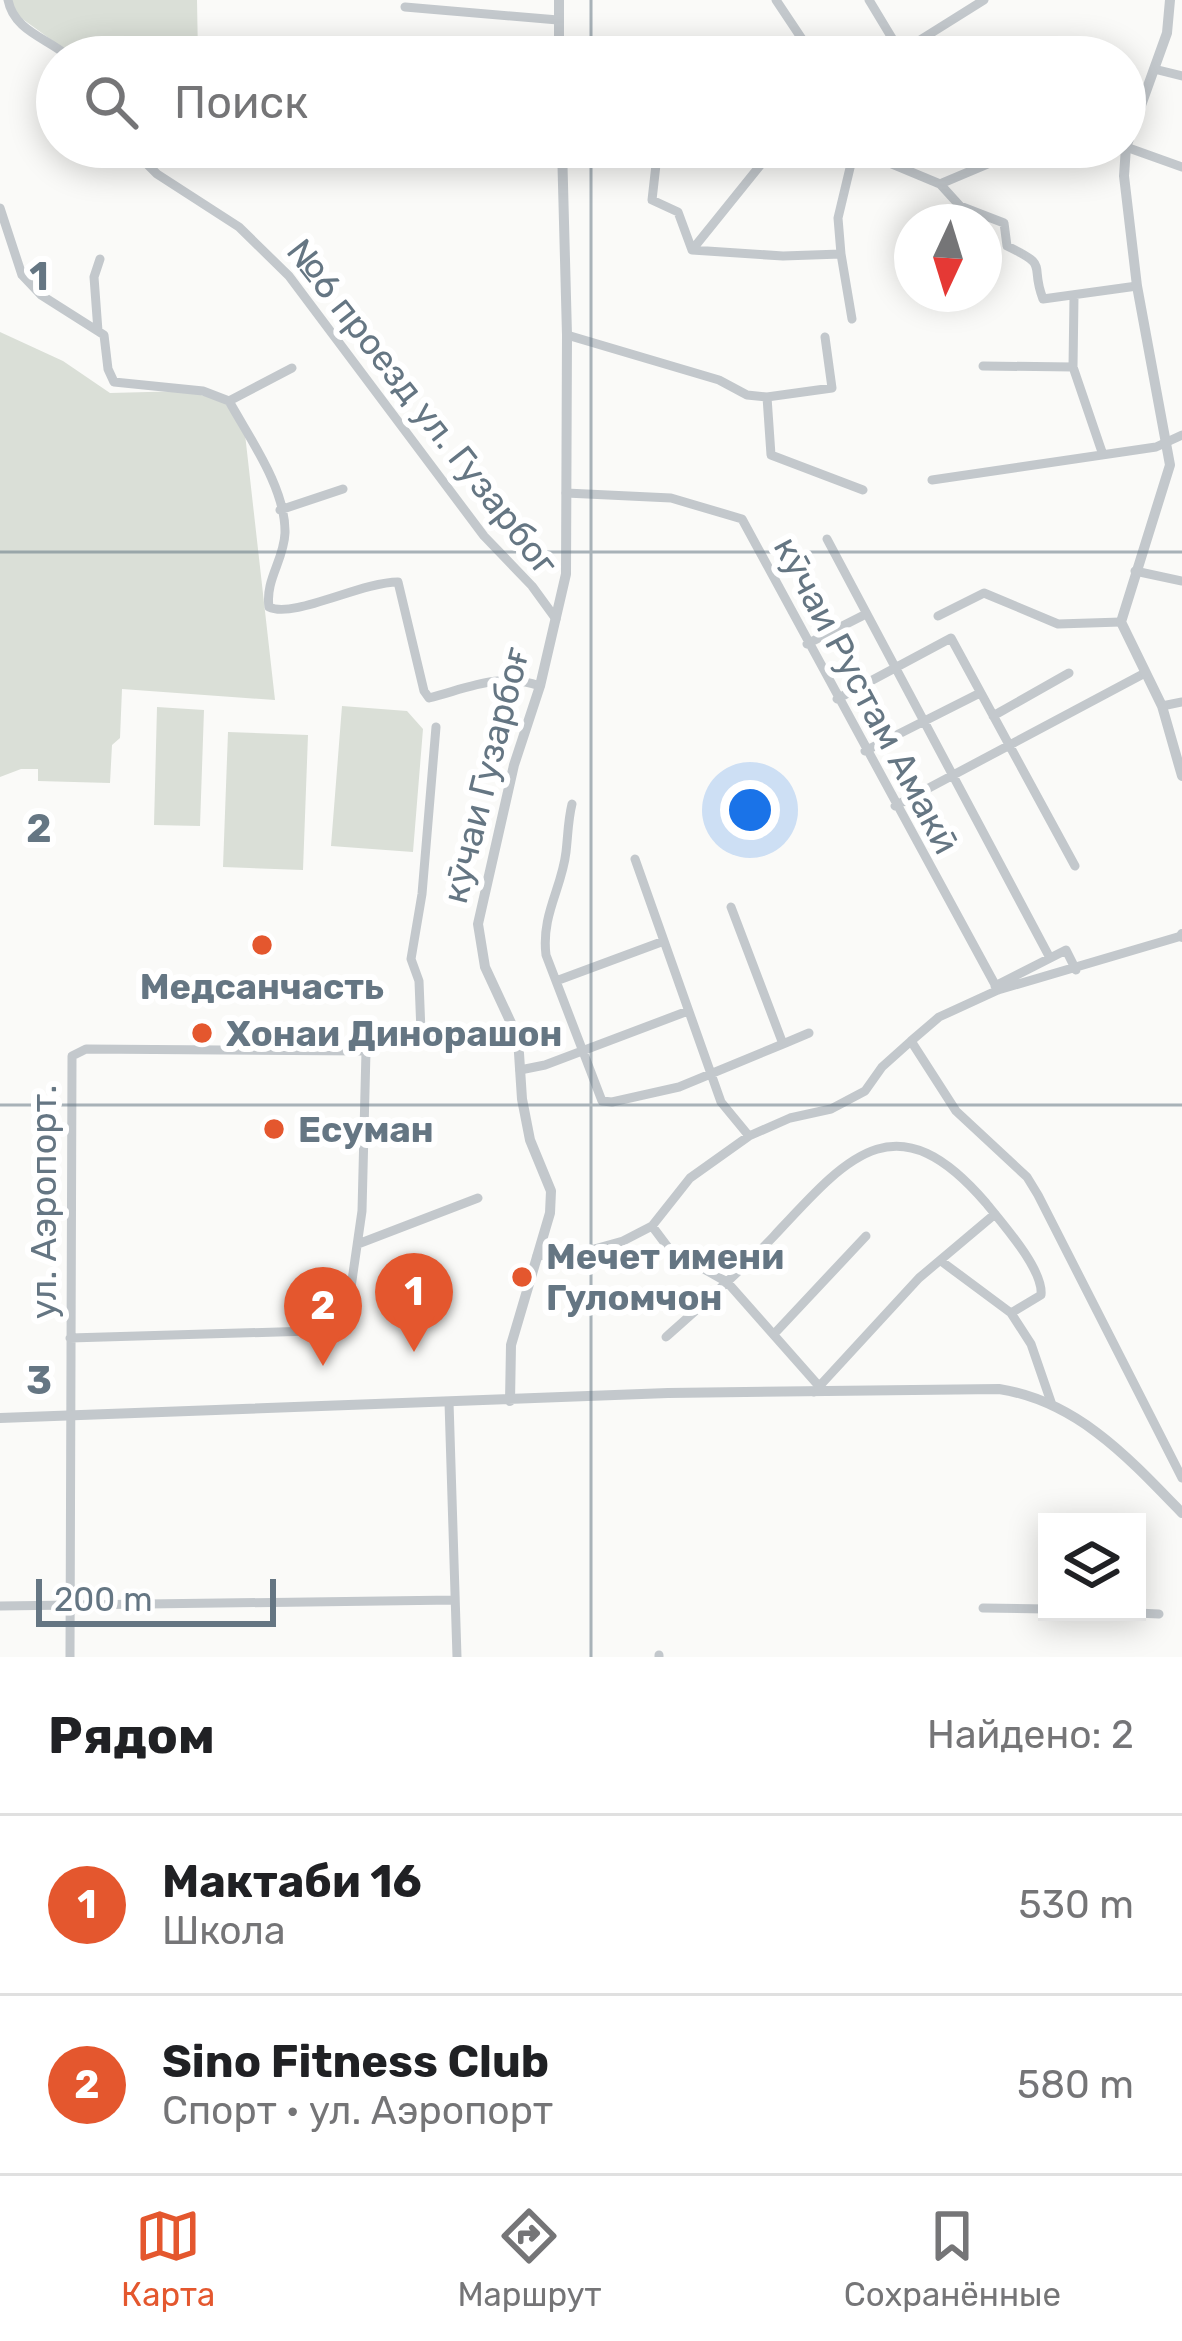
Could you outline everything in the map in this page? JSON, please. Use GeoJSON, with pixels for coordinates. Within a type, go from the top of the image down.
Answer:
{"type":"FeatureCollection","features":[{"type":"Feature","properties":{"kind":"street"},"geometry":{"type":"LineString","coordinates":[[8,0],[5,18],[36,37]]}},
{"type":"Feature","properties":{"kind":"street"},"geometry":{"type":"LineString","coordinates":[[558,36],[559,0]]}},
{"type":"Feature","properties":{"kind":"street"},"geometry":{"type":"LineString","coordinates":[[776,0],[800,36]]}},
{"type":"Feature","properties":{"kind":"street"},"geometry":{"type":"LineString","coordinates":[[869,0],[887,36]]}},
{"type":"Feature","properties":{"kind":"street"},"geometry":{"type":"LineString","coordinates":[[927,36],[984,0]]}},
{"type":"Feature","properties":{"kind":"street"},"geometry":{"type":"LineString","coordinates":[[1146,91],[1171,17],[1170,0]]}},
{"type":"Feature","properties":{"kind":"street"},"geometry":{"type":"LineString","coordinates":[[404,7],[558,20]]}},
{"type":"Feature","properties":{"kind":"street"},"geometry":{"type":"LineString","coordinates":[[1154,69],[1182,76]]}},
{"type":"Feature","properties":{"kind":"street"},"geometry":{"type":"LineString","coordinates":[[1146,154],[1182,167]]}},
{"type":"Feature","properties":{"kind":"street","name":"№6 проезд ул. Гузарбог"},"geometry":{"type":"LineString","coordinates":[[151,168],[239,227],[289,276],[484,536],[556,619]]}},
{"type":"Feature","properties":{"kind":"street","name":"кӯчаи Гузарбоғ"},"geometry":{"type":"LineString","coordinates":[[509,1401],[512,1345],[550,1213],[551,1191],[530,1140],[518,1038],[485,967],[478,924],[514,765],[540,686],[566,574],[563,168]]}},
{"type":"Feature","properties":{"kind":"street"},"geometry":{"type":"LineString","coordinates":[[656,168],[652,200],[678,212],[692,250]]}},
{"type":"Feature","properties":{"kind":"street"},"geometry":{"type":"LineString","coordinates":[[692,250],[758,168]]}},
{"type":"Feature","properties":{"kind":"street"},"geometry":{"type":"LineString","coordinates":[[850,168],[838,218],[852,319]]}},
{"type":"Feature","properties":{"kind":"street"},"geometry":{"type":"LineString","coordinates":[[902,168],[940,184],[959,206],[1004,223],[1007,246],[1037,263],[1043,299],[1137,286]]}},
{"type":"Feature","properties":{"kind":"street"},"geometry":{"type":"LineString","coordinates":[[940,184],[978,168]]}},
{"type":"Feature","properties":{"kind":"street"},"geometry":{"type":"LineString","coordinates":[[1125,168],[1137,286],[1166,445],[1168,481],[1120,622],[1162,706],[1182,776]]}},
{"type":"Feature","properties":{"kind":"street"},"geometry":{"type":"LineString","coordinates":[[0,208],[22,275],[41,295],[104,335],[114,382],[203,391],[230,401],[276,493],[285,537],[267,594],[268,608],[291,610],[347,590],[398,582],[429,698],[495,678],[510,677],[540,686]]}},
{"type":"Feature","properties":{"kind":"street"},"geometry":{"type":"LineString","coordinates":[[692,250],[841,254]]}},
{"type":"Feature","properties":{"kind":"street"},"geometry":{"type":"LineString","coordinates":[[98,331],[94,277],[100,259]]}},
{"type":"Feature","properties":{"kind":"street"},"geometry":{"type":"LineString","coordinates":[[1074,297],[1073,367],[1102,452]]}},
{"type":"Feature","properties":{"kind":"street"},"geometry":{"type":"LineString","coordinates":[[567,335],[719,380],[747,395],[766,397],[832,388],[825,337]]}},
{"type":"Feature","properties":{"kind":"street"},"geometry":{"type":"LineString","coordinates":[[983,366],[1073,367]]}},
{"type":"Feature","properties":{"kind":"street"},"geometry":{"type":"LineString","coordinates":[[230,401],[292,368]]}},
{"type":"Feature","properties":{"kind":"street"},"geometry":{"type":"LineString","coordinates":[[766,397],[772,455],[863,490]]}},
{"type":"Feature","properties":{"kind":"street"},"geometry":{"type":"LineString","coordinates":[[932,480],[1166,445],[1182,435]]}},
{"type":"Feature","properties":{"kind":"street"},"geometry":{"type":"LineString","coordinates":[[280,510],[343,489]]}},
{"type":"Feature","properties":{"kind":"street","name":"кӯчаи Рустам Амакӣ"},"geometry":{"type":"LineString","coordinates":[[566,493],[671,498],[742,519],[996,988]]}},
{"type":"Feature","properties":{"kind":"street"},"geometry":{"type":"LineString","coordinates":[[827,539],[1050,958]]}},
{"type":"Feature","properties":{"kind":"street"},"geometry":{"type":"LineString","coordinates":[[1134,571],[1182,581]]}},
{"type":"Feature","properties":{"kind":"street"},"geometry":{"type":"LineString","coordinates":[[938,616],[984,593],[1058,624],[1120,622]]}},
{"type":"Feature","properties":{"kind":"street"},"geometry":{"type":"LineString","coordinates":[[807,644],[866,614]]}},
{"type":"Feature","properties":{"kind":"street"},"geometry":{"type":"LineString","coordinates":[[837,700],[951,638],[1075,866]]}},
{"type":"Feature","properties":{"kind":"street"},"geometry":{"type":"LineString","coordinates":[[895,806],[1145,673]]}},
{"type":"Feature","properties":{"kind":"street"},"geometry":{"type":"LineString","coordinates":[[993,716],[1069,674]]}},
{"type":"Feature","properties":{"kind":"street"},"geometry":{"type":"LineString","coordinates":[[865,752],[980,693]]}},
{"type":"Feature","properties":{"kind":"street"},"geometry":{"type":"LineString","coordinates":[[1162,706],[1182,702]]}},
{"type":"Feature","properties":{"kind":"street"},"geometry":{"type":"LineString","coordinates":[[421,1032],[419,981],[411,959],[422,894],[436,728]]}},
{"type":"Feature","properties":{"kind":"street"},"geometry":{"type":"LineString","coordinates":[[572,803],[566,854],[544,924],[546,955],[598,1097],[606,1102],[679,1087],[809,1034]]}},
{"type":"Feature","properties":{"kind":"street"},"geometry":{"type":"LineString","coordinates":[[635,859],[721,1102],[749,1136]]}},
{"type":"Feature","properties":{"kind":"street"},"geometry":{"type":"LineString","coordinates":[[731,907],[783,1044]]}},
{"type":"Feature","properties":{"kind":"street"},"geometry":{"type":"LineString","coordinates":[[996,988],[1076,970],[1182,936]]}},
{"type":"Feature","properties":{"kind":"street"},"geometry":{"type":"LineString","coordinates":[[556,981],[664,941]]}},
{"type":"Feature","properties":{"kind":"street"},"geometry":{"type":"LineString","coordinates":[[537,1256],[587,1251],[652,1226],[690,1178],[749,1136],[790,1118],[831,1109],[865,1091],[882,1067],[939,1017],[1066,950],[1076,970]]}},
{"type":"Feature","properties":{"kind":"street"},"geometry":{"type":"LineString","coordinates":[[520,1070],[688,1011]]}},
{"type":"Feature","properties":{"kind":"street"},"geometry":{"type":"LineString","coordinates":[[70,1338],[254,1334],[332,1325],[348,1308],[358,1244],[367,1051],[389,1039],[458,1031]]}},
{"type":"Feature","properties":{"kind":"street"},"geometry":{"type":"LineString","coordinates":[[911,1042],[956,1111],[1027,1177],[1181,1477]]}},
{"type":"Feature","properties":{"kind":"street","name":"ул. Аэропорт."},"geometry":{"type":"LineString","coordinates":[[70,1657],[70,1063],[76,1052],[86,1048],[367,1051]]}},
{"type":"Feature","properties":{"kind":"street"},"geometry":{"type":"LineString","coordinates":[[666,1336],[727,1282],[817,1187],[860,1156],[903,1146],[945,1160],[995,1214],[1042,1284],[1037,1300],[1011,1313]]}},
{"type":"Feature","properties":{"kind":"street"},"geometry":{"type":"LineString","coordinates":[[358,1244],[478,1198]]}},
{"type":"Feature","properties":{"kind":"street"},"geometry":{"type":"LineString","coordinates":[[816,1389],[919,1278],[995,1214]]}},
{"type":"Feature","properties":{"kind":"street"},"geometry":{"type":"LineString","coordinates":[[652,1226],[676,1258],[727,1282],[775,1333],[816,1389]]}},
{"type":"Feature","properties":{"kind":"street"},"geometry":{"type":"LineString","coordinates":[[775,1333],[866,1235]]}},
{"type":"Feature","properties":{"kind":"street"},"geometry":{"type":"LineString","coordinates":[[941,1261],[1011,1313],[1031,1344],[1051,1402]]}},
{"type":"Feature","properties":{"kind":"street"},"geometry":{"type":"LineString","coordinates":[[0,1418],[668,1393],[999,1389],[1051,1402],[1107,1439],[1182,1513]]}},
{"type":"Feature","properties":{"kind":"street"},"geometry":{"type":"LineString","coordinates":[[449,1402],[457,1657]]}},
{"type":"Feature","properties":{"kind":"street"},"geometry":{"type":"LineString","coordinates":[[0,1606],[455,1600]]}},
{"type":"Feature","properties":{"kind":"street"},"geometry":{"type":"LineString","coordinates":[[983,1608],[1038,1609]]}},
{"type":"Feature","properties":{"kind":"street"},"geometry":{"type":"LineString","coordinates":[[1146,1613],[1159,1614]]}},
{"type":"Feature","properties":{"kind":"shaded area"},"geometry":{"type":"Polygon","coordinates":[[[11,0],[197,0],[198,36],[46,36],[17,15],[11,0]]]}},
{"type":"Feature","properties":{"kind":"shaded area"},"geometry":{"type":"Polygon","coordinates":[[[0,332],[63,361],[110,393],[186,391],[227,402],[245,434],[275,700],[122,689],[120,738],[112,745],[110,783],[38,781],[38,769],[0,777],[0,332]]]}},
{"type":"Feature","properties":{"kind":"shaded area"},"geometry":{"type":"Polygon","coordinates":[[[342,706],[407,711],[423,729],[413,852],[331,846],[342,706]]]}},
{"type":"Feature","properties":{"kind":"shaded area"},"geometry":{"type":"Polygon","coordinates":[[[157,707],[204,710],[200,826],[154,825],[157,707]]]}},
{"type":"Feature","properties":{"kind":"shaded area"},"geometry":{"type":"Polygon","coordinates":[[[228,732],[308,735],[303,870],[223,867],[228,732]]]}},
{"type":"Feature","properties":{"kind":"place","name":"Медсанчасть"},"geometry":{"type":"Point","coordinates":[262,945]}},
{"type":"Feature","properties":{"kind":"place","name":"Хонаи Динорашон"},"geometry":{"type":"Point","coordinates":[202,1033]}},
{"type":"Feature","properties":{"kind":"place","name":"Есуман"},"geometry":{"type":"Point","coordinates":[274,1129]}},
{"type":"Feature","properties":{"kind":"place","name":"Мечет имени Гуломчон"},"geometry":{"type":"Point","coordinates":[522,1277]}},
{"type":"Feature","properties":{"kind":"place","name":"Мактаби 16"},"geometry":{"type":"Point","coordinates":[414,1352]}},
{"type":"Feature","properties":{"kind":"place","name":"Sino Fitness Club"},"geometry":{"type":"Point","coordinates":[323,1366]}}]}
